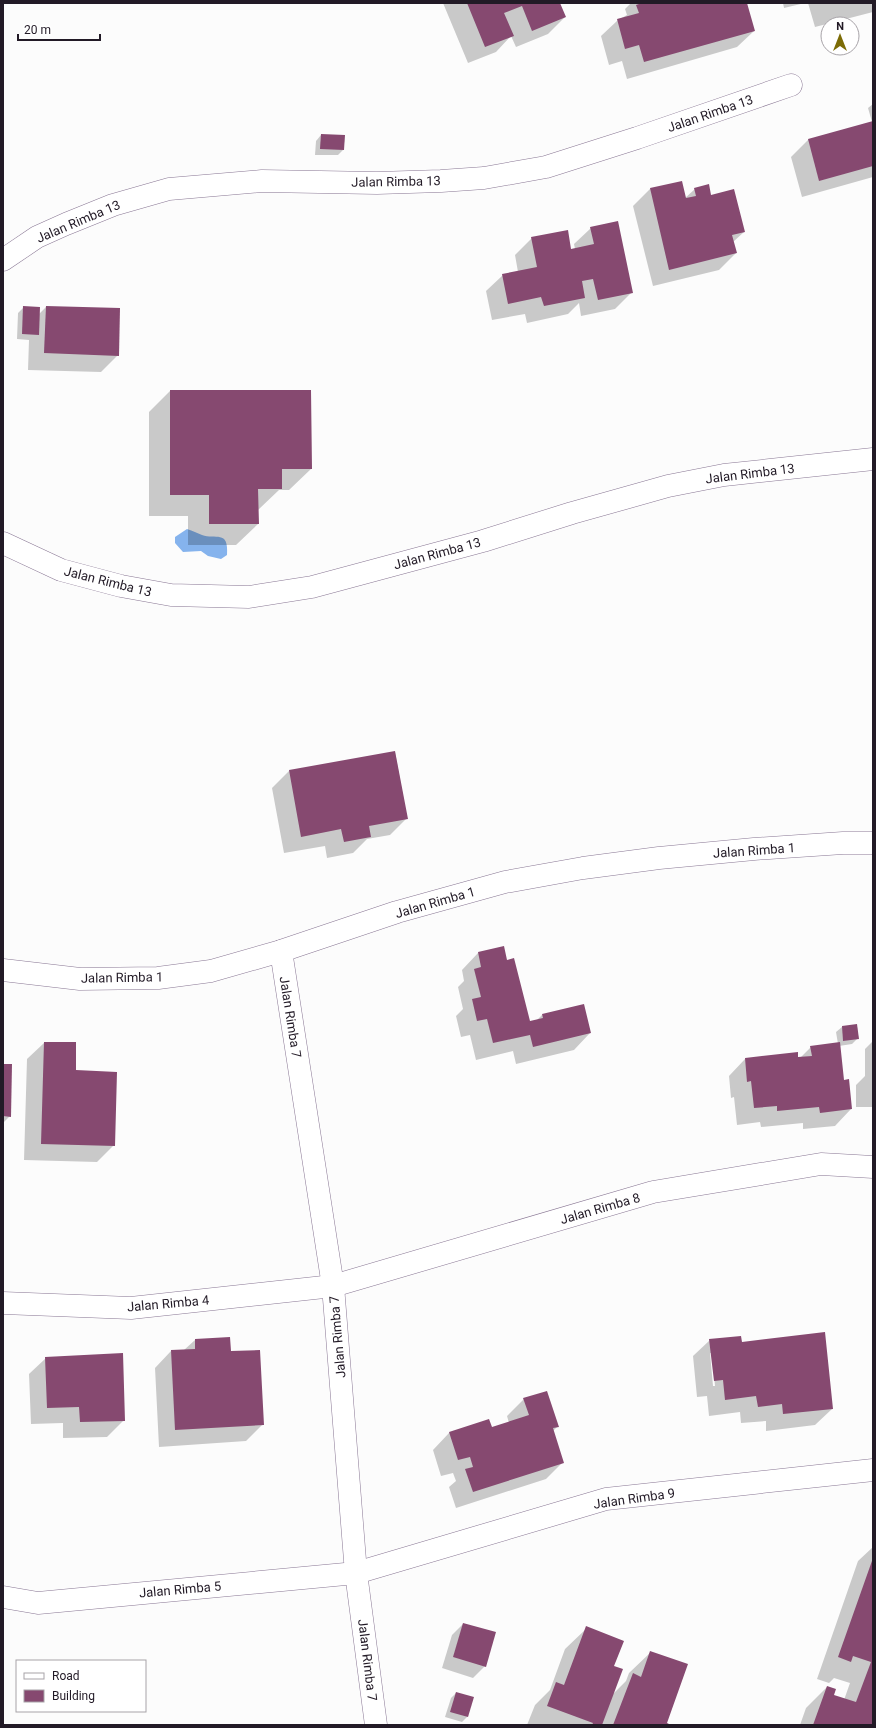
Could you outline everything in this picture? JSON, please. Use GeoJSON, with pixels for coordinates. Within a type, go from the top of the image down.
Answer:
{"type":"FeatureCollection","features":[{"type":"Feature","properties":{"kind":"street","name":"Jalan Rimba 13"},"geometry":{"type":"LineString","coordinates":[[3,260],[37,237],[66,224],[113,205],[169,190],[262,181],[384,182],[441,181],[484,178],[546,167],[637,138],[791,85]]}},
{"type":"Feature","properties":{"kind":"street","name":"Jalan Rimba 13"},"geometry":{"type":"LineString","coordinates":[[3,543],[61,570],[121,586],[171,595],[249,597],[312,587],[483,541],[572,513],[668,486],[724,475],[873,459]]}},
{"type":"Feature","properties":{"kind":"street","name":"Jalan Rimba 1"},"geometry":{"type":"LineString","coordinates":[[3,970],[80,979],[158,978],[211,971],[281,951],[397,912],[505,882],[583,868],[659,858],[754,849],[843,843],[873,843]]}},
{"type":"Feature","properties":{"kind":"street","name":"Jalan Rimba 7"},"geometry":{"type":"LineString","coordinates":[[281,951],[333,1286],[356,1573],[376,1725]]}},
{"type":"Feature","properties":{"kind":"street","name":"Jalan Rimba 8"},"geometry":{"type":"LineString","coordinates":[[333,1286],[653,1192],[821,1164],[873,1167]]}},
{"type":"Feature","properties":{"kind":"street","name":"Jalan Rimba 4"},"geometry":{"type":"LineString","coordinates":[[3,1303],[131,1308],[333,1286]]}},
{"type":"Feature","properties":{"kind":"street","name":"Jalan Rimba 9"},"geometry":{"type":"LineString","coordinates":[[356,1573],[606,1500],[873,1470]]}},
{"type":"Feature","properties":{"kind":"street","name":"Jalan Rimba 5"},"geometry":{"type":"LineString","coordinates":[[3,1597],[38,1603],[356,1573]]}},
{"type":"Feature","properties":{"kind":"water"},"geometry":{"type":"Polygon","coordinates":[[[187,529],[202,535],[220,537],[226,542],[227,555],[221,559],[208,556],[201,551],[183,552],[175,543],[175,537],[187,529]]]}},
{"type":"Feature","properties":{"kind":"building"},"geometry":{"type":"Polygon","coordinates":[[[467,3],[560,3],[566,17],[532,31],[522,6],[504,13],[514,36],[485,47],[467,3]]]}},
{"type":"Feature","properties":{"kind":"building"},"geometry":{"type":"Polygon","coordinates":[[[642,3],[747,3],[755,31],[644,62],[639,45],[625,49],[617,19],[639,13],[636,5],[642,3]]]}},
{"type":"Feature","properties":{"kind":"building"},"geometry":{"type":"Polygon","coordinates":[[[873,121],[873,166],[819,181],[808,139],[873,121]]]}},
{"type":"Feature","properties":{"kind":"building"},"geometry":{"type":"Polygon","coordinates":[[[321,134],[345,135],[344,150],[320,149],[321,134]]]}},
{"type":"Feature","properties":{"kind":"building"},"geometry":{"type":"Polygon","coordinates":[[[682,181],[686,198],[696,196],[694,188],[709,184],[711,195],[734,189],[745,232],[732,235],[737,253],[669,270],[650,188],[682,181]]]}},
{"type":"Feature","properties":{"kind":"building"},"geometry":{"type":"Polygon","coordinates":[[[618,221],[633,293],[598,300],[593,279],[582,281],[585,298],[544,306],[541,297],[508,304],[502,274],[537,267],[531,237],[568,230],[571,249],[594,244],[590,227],[618,221]]]}},
{"type":"Feature","properties":{"kind":"building"},"geometry":{"type":"Polygon","coordinates":[[[23,306],[40,307],[39,335],[22,334],[23,306]]]}},
{"type":"Feature","properties":{"kind":"building"},"geometry":{"type":"Polygon","coordinates":[[[46,306],[120,308],[119,356],[44,353],[46,306]]]}},
{"type":"Feature","properties":{"kind":"building"},"geometry":{"type":"Polygon","coordinates":[[[170,390],[311,390],[312,469],[282,469],[282,489],[258,489],[259,524],[209,524],[209,495],[170,495],[170,390]]]}},
{"type":"Feature","properties":{"kind":"building"},"geometry":{"type":"Polygon","coordinates":[[[395,751],[408,819],[369,826],[371,837],[344,842],[341,829],[301,837],[289,770],[395,751]]]}},
{"type":"Feature","properties":{"kind":"building"},"geometry":{"type":"Polygon","coordinates":[[[504,946],[507,960],[514,958],[530,1021],[543,1018],[542,1014],[584,1004],[591,1033],[533,1047],[530,1035],[493,1043],[487,1019],[477,1021],[472,999],[481,997],[474,969],[481,967],[478,952],[504,946]]]}},
{"type":"Feature","properties":{"kind":"building"},"geometry":{"type":"Polygon","coordinates":[[[857,1024],[859,1039],[843,1041],[842,1026],[857,1024]]]}},
{"type":"Feature","properties":{"kind":"building"},"geometry":{"type":"Polygon","coordinates":[[[44,1042],[76,1042],[76,1070],[117,1072],[115,1146],[41,1144],[44,1042]]]}},
{"type":"Feature","properties":{"kind":"building"},"geometry":{"type":"Polygon","coordinates":[[[840,1042],[844,1080],[849,1079],[852,1109],[820,1113],[819,1107],[777,1111],[777,1106],[754,1108],[751,1081],[747,1082],[745,1058],[798,1052],[798,1057],[812,1056],[810,1046],[840,1042]]]}},
{"type":"Feature","properties":{"kind":"building"},"geometry":{"type":"Polygon","coordinates":[[[3,1064],[12,1064],[11,1117],[3,1116],[3,1064]]]}},
{"type":"Feature","properties":{"kind":"building"},"geometry":{"type":"Polygon","coordinates":[[[825,1332],[833,1409],[783,1414],[782,1404],[758,1407],[756,1396],[725,1400],[723,1380],[714,1381],[709,1339],[741,1336],[742,1342],[825,1332]]]}},
{"type":"Feature","properties":{"kind":"building"},"geometry":{"type":"Polygon","coordinates":[[[230,1337],[231,1351],[260,1350],[264,1425],[175,1430],[171,1350],[195,1349],[195,1339],[230,1337]]]}},
{"type":"Feature","properties":{"kind":"building"},"geometry":{"type":"Polygon","coordinates":[[[123,1353],[125,1421],[80,1422],[79,1407],[47,1408],[45,1357],[123,1353]]]}},
{"type":"Feature","properties":{"kind":"building"},"geometry":{"type":"Polygon","coordinates":[[[547,1391],[559,1427],[553,1428],[564,1463],[473,1492],[465,1469],[473,1467],[470,1457],[458,1460],[449,1432],[489,1419],[492,1427],[529,1415],[523,1398],[547,1391]]]}},
{"type":"Feature","properties":{"kind":"building"},"geometry":{"type":"Polygon","coordinates":[[[873,1558],[873,1725],[813,1725],[827,1686],[836,1689],[834,1695],[856,1702],[871,1662],[853,1656],[851,1662],[838,1657],[873,1558]]]}},
{"type":"Feature","properties":{"kind":"building"},"geometry":{"type":"Polygon","coordinates":[[[463,1623],[496,1632],[486,1667],[453,1657],[463,1623]]]}},
{"type":"Feature","properties":{"kind":"building"},"geometry":{"type":"Polygon","coordinates":[[[586,1626],[624,1641],[614,1666],[623,1669],[602,1725],[592,1725],[593,1723],[547,1706],[556,1682],[564,1685],[586,1626]]]}},
{"type":"Feature","properties":{"kind":"building"},"geometry":{"type":"Polygon","coordinates":[[[650,1651],[688,1664],[667,1723],[671,1725],[613,1725],[633,1673],[641,1677],[650,1651]]]}},
{"type":"Feature","properties":{"kind":"building"},"geometry":{"type":"Polygon","coordinates":[[[456,1692],[474,1697],[468,1717],[450,1712],[456,1692]]]}}]}
